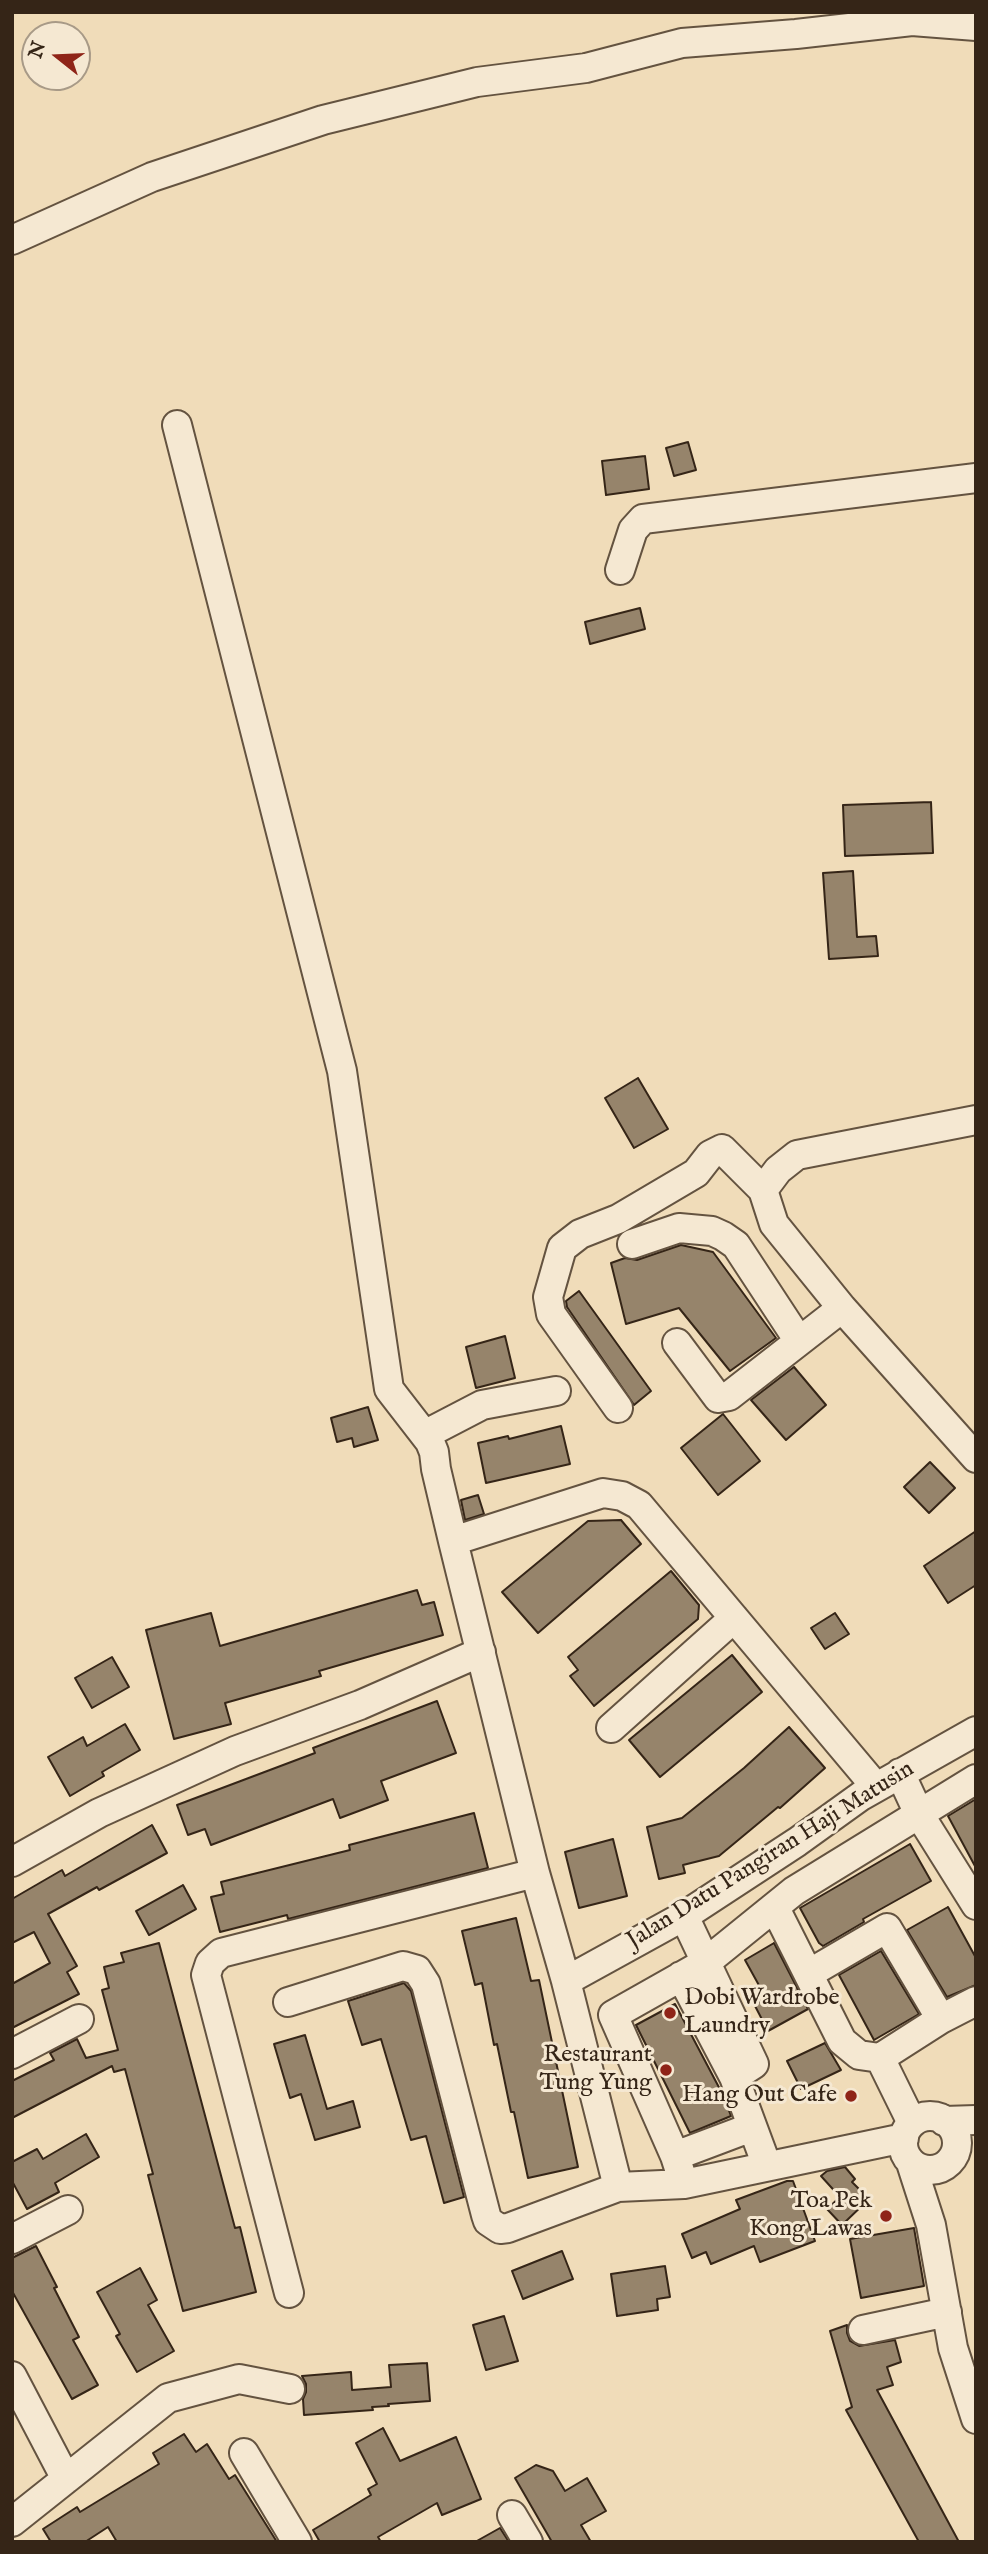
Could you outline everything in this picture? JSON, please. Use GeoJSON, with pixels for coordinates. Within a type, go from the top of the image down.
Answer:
{"type":"FeatureCollection","features":[{"type":"Feature","properties":{"kind":"street"},"geometry":{"type":"LineString","coordinates":[[12,240],[152,177],[323,120],[477,82],[586,68],[682,43],[912,21],[976,26]]}},
{"type":"Feature","properties":{"kind":"street"},"geometry":{"type":"LineString","coordinates":[[177,425],[342,1071],[389,1389],[430,1441],[434,1452],[453,1541],[535,1873],[566,1981],[618,2187]]}},
{"type":"Feature","properties":{"kind":"street"},"geometry":{"type":"LineString","coordinates":[[620,570],[633,530],[643,519],[976,478]]}},
{"type":"Feature","properties":{"kind":"street"},"geometry":{"type":"LineString","coordinates":[[762,1189],[778,1170],[797,1155],[976,1120]]}},
{"type":"Feature","properties":{"kind":"street"},"geometry":{"type":"LineString","coordinates":[[618,1408],[551,1314],[548,1297],[562,1248],[580,1234],[618,1219],[696,1173],[710,1155],[722,1149],[762,1189],[774,1224],[842,1308],[976,1458]]}},
{"type":"Feature","properties":{"kind":"street"},"geometry":{"type":"LineString","coordinates":[[632,1244],[679,1228],[712,1231],[723,1236],[736,1245],[799,1341]]}},
{"type":"Feature","properties":{"kind":"street"},"geometry":{"type":"LineString","coordinates":[[677,1343],[718,1398],[729,1396],[842,1308]]}},
{"type":"Feature","properties":{"kind":"street"},"geometry":{"type":"LineString","coordinates":[[430,1441],[432,1432],[482,1405],[556,1391]]}},
{"type":"Feature","properties":{"kind":"street"},"geometry":{"type":"LineString","coordinates":[[453,1541],[603,1493],[622,1496],[639,1505],[876,1787]]}},
{"type":"Feature","properties":{"kind":"street"},"geometry":{"type":"LineString","coordinates":[[611,1728],[734,1618]]}},
{"type":"Feature","properties":{"kind":"street"},"geometry":{"type":"LineString","coordinates":[[12,1862],[99,1814],[235,1751],[360,1705],[481,1652]]}},
{"type":"Feature","properties":{"kind":"street","name":"Jalan Datu Pangiran Haji Matusin"},"geometry":{"type":"LineString","coordinates":[[566,1981],[684,1916],[876,1787],[976,1731]]}},
{"type":"Feature","properties":{"kind":"street"},"geometry":{"type":"LineString","coordinates":[[900,1773],[919,1814],[968,1876],[976,1905]]}},
{"type":"Feature","properties":{"kind":"street"},"geometry":{"type":"LineString","coordinates":[[684,2184],[675,2157],[613,2015],[693,1969],[794,1891],[976,1779]]}},
{"type":"Feature","properties":{"kind":"street"},"geometry":{"type":"LineString","coordinates":[[289,2293],[206,1975],[210,1963],[221,1953],[535,1873]]}},
{"type":"Feature","properties":{"kind":"street"},"geometry":{"type":"LineString","coordinates":[[775,1908],[842,2040],[859,2055],[880,2058],[941,2019],[976,2001]]}},
{"type":"Feature","properties":{"kind":"street"},"geometry":{"type":"LineString","coordinates":[[684,1916],[693,1969],[754,2064],[734,2077],[767,2166]]}},
{"type":"Feature","properties":{"kind":"street"},"geometry":{"type":"LineString","coordinates":[[810,1973],[887,1928],[941,2019]]}},
{"type":"Feature","properties":{"kind":"street"},"geometry":{"type":"LineString","coordinates":[[288,2002],[403,1966],[417,1970],[426,1984],[486,2215],[494,2226],[509,2228],[618,2187],[684,2184],[767,2166],[933,2147]]}},
{"type":"Feature","properties":{"kind":"street"},"geometry":{"type":"LineString","coordinates":[[12,2054],[79,2020]]}},
{"type":"Feature","properties":{"kind":"street"},"geometry":{"type":"LineString","coordinates":[[880,2058],[933,2147]]}},
{"type":"Feature","properties":{"kind":"street"},"geometry":{"type":"LineString","coordinates":[[976,2120],[944,2121],[928,2117],[933,2147],[931,2225],[947,2312],[965,2346],[976,2419]]}},
{"type":"Feature","properties":{"kind":"street"},"geometry":{"type":"LineString","coordinates":[[675,2157],[752,2127]]}},
{"type":"Feature","properties":{"kind":"street"},"geometry":{"type":"LineString","coordinates":[[12,2238],[68,2210]]}},
{"type":"Feature","properties":{"kind":"street"},"geometry":{"type":"LineString","coordinates":[[863,2330],[947,2312]]}},
{"type":"Feature","properties":{"kind":"street"},"geometry":{"type":"LineString","coordinates":[[12,2376],[66,2479]]}},
{"type":"Feature","properties":{"kind":"street"},"geometry":{"type":"LineString","coordinates":[[12,2522],[168,2399],[239,2379],[290,2389]]}},
{"type":"Feature","properties":{"kind":"street"},"geometry":{"type":"LineString","coordinates":[[244,2453],[297,2542]]}},
{"type":"Feature","properties":{"kind":"street"},"geometry":{"type":"LineString","coordinates":[[512,2515],[528,2542]]}},
{"type":"Feature","properties":{"kind":"building"},"geometry":{"type":"Polygon","coordinates":[[[688,442],[696,470],[674,476],[666,448],[688,442]]]}},
{"type":"Feature","properties":{"kind":"building"},"geometry":{"type":"Polygon","coordinates":[[[645,456],[649,489],[606,495],[602,461],[645,456]]]}},
{"type":"Feature","properties":{"kind":"building"},"geometry":{"type":"Polygon","coordinates":[[[640,608],[645,629],[590,644],[585,622],[640,608]]]}},
{"type":"Feature","properties":{"kind":"building"},"geometry":{"type":"Polygon","coordinates":[[[931,802],[933,853],[845,856],[843,805],[931,802]]]}},
{"type":"Feature","properties":{"kind":"building"},"geometry":{"type":"Polygon","coordinates":[[[853,871],[857,937],[876,936],[878,956],[829,959],[823,873],[853,871]]]}},
{"type":"Feature","properties":{"kind":"building"},"geometry":{"type":"Polygon","coordinates":[[[638,1078],[668,1129],[634,1148],[605,1098],[638,1078]]]}},
{"type":"Feature","properties":{"kind":"building"},"geometry":{"type":"Polygon","coordinates":[[[681,1245],[713,1252],[776,1338],[730,1371],[679,1308],[626,1324],[611,1263],[625,1258],[637,1260],[681,1245]]]}},
{"type":"Feature","properties":{"kind":"building"},"geometry":{"type":"Polygon","coordinates":[[[579,1291],[651,1391],[634,1405],[567,1307],[566,1301],[579,1291]]]}},
{"type":"Feature","properties":{"kind":"building"},"geometry":{"type":"Polygon","coordinates":[[[505,1336],[515,1378],[476,1388],[466,1347],[505,1336]]]}},
{"type":"Feature","properties":{"kind":"building"},"geometry":{"type":"Polygon","coordinates":[[[794,1367],[826,1405],[786,1440],[751,1400],[794,1367]]]}},
{"type":"Feature","properties":{"kind":"building"},"geometry":{"type":"Polygon","coordinates":[[[368,1407],[378,1440],[354,1447],[352,1438],[337,1442],[331,1418],[368,1407]]]}},
{"type":"Feature","properties":{"kind":"building"},"geometry":{"type":"Polygon","coordinates":[[[723,1414],[760,1461],[718,1495],[681,1448],[723,1414]]]}},
{"type":"Feature","properties":{"kind":"building"},"geometry":{"type":"Polygon","coordinates":[[[561,1426],[570,1464],[486,1483],[478,1443],[508,1436],[509,1439],[561,1426]]]}},
{"type":"Feature","properties":{"kind":"building"},"geometry":{"type":"Polygon","coordinates":[[[930,1462],[955,1488],[929,1513],[904,1487],[930,1462]]]}},
{"type":"Feature","properties":{"kind":"building"},"geometry":{"type":"Polygon","coordinates":[[[478,1495],[484,1514],[465,1520],[461,1500],[478,1495]]]}},
{"type":"Feature","properties":{"kind":"building"},"geometry":{"type":"Polygon","coordinates":[[[621,1520],[641,1544],[538,1633],[502,1592],[588,1521],[621,1520]]]}},
{"type":"Feature","properties":{"kind":"building"},"geometry":{"type":"Polygon","coordinates":[[[976,1531],[976,1585],[948,1603],[924,1566],[976,1531]]]}},
{"type":"Feature","properties":{"kind":"building"},"geometry":{"type":"Polygon","coordinates":[[[671,1571],[699,1605],[698,1619],[594,1706],[570,1676],[578,1670],[568,1657],[671,1571]]]}},
{"type":"Feature","properties":{"kind":"building"},"geometry":{"type":"Polygon","coordinates":[[[417,1590],[422,1605],[434,1602],[443,1635],[319,1671],[321,1676],[225,1703],[231,1724],[174,1739],[146,1630],[211,1613],[220,1646],[417,1590]]]}},
{"type":"Feature","properties":{"kind":"building"},"geometry":{"type":"Polygon","coordinates":[[[835,1613],[849,1634],[825,1649],[811,1628],[835,1613]]]}},
{"type":"Feature","properties":{"kind":"building"},"geometry":{"type":"Polygon","coordinates":[[[732,1655],[762,1692],[660,1777],[629,1740],[732,1655]]]}},
{"type":"Feature","properties":{"kind":"building"},"geometry":{"type":"Polygon","coordinates":[[[112,1657],[129,1687],[92,1708],[75,1678],[112,1657]]]}},
{"type":"Feature","properties":{"kind":"building"},"geometry":{"type":"Polygon","coordinates":[[[437,1701],[456,1753],[381,1781],[388,1800],[340,1818],[333,1799],[211,1845],[205,1829],[188,1835],[177,1805],[315,1753],[313,1748],[437,1701]]]}},
{"type":"Feature","properties":{"kind":"building"},"geometry":{"type":"Polygon","coordinates":[[[125,1724],[140,1750],[102,1772],[104,1776],[70,1796],[48,1757],[83,1737],[87,1746],[125,1724]]]}},
{"type":"Feature","properties":{"kind":"building"},"geometry":{"type":"Polygon","coordinates":[[[789,1727],[825,1768],[719,1856],[683,1865],[685,1873],[659,1879],[647,1827],[682,1818],[789,1727]]]}},
{"type":"Feature","properties":{"kind":"building"},"geometry":{"type":"Polygon","coordinates":[[[976,1799],[976,1868],[948,1816],[976,1799]]]}},
{"type":"Feature","properties":{"kind":"building"},"geometry":{"type":"Polygon","coordinates":[[[474,1813],[488,1868],[288,1919],[287,1915],[220,1932],[211,1897],[224,1894],[221,1882],[350,1850],[349,1845],[474,1813]]]}},
{"type":"Feature","properties":{"kind":"building"},"geometry":{"type":"Polygon","coordinates":[[[152,1825],[167,1853],[48,1914],[77,1966],[67,1972],[79,1994],[12,2028],[12,1984],[50,1963],[34,1932],[12,1943],[12,1899],[62,1870],[65,1876],[152,1825]]]}},
{"type":"Feature","properties":{"kind":"building"},"geometry":{"type":"Polygon","coordinates":[[[613,1839],[627,1896],[579,1908],[565,1852],[613,1839]]]}},
{"type":"Feature","properties":{"kind":"building"},"geometry":{"type":"Polygon","coordinates":[[[910,1844],[931,1881],[863,1919],[864,1922],[823,1946],[819,1943],[800,1908],[910,1844]]]}},
{"type":"Feature","properties":{"kind":"building"},"geometry":{"type":"Polygon","coordinates":[[[183,1885],[196,1909],[149,1935],[136,1911],[183,1885]]]}},
{"type":"Feature","properties":{"kind":"building"},"geometry":{"type":"Polygon","coordinates":[[[948,1907],[976,1958],[976,1985],[947,1997],[907,1930],[948,1907]]]}},
{"type":"Feature","properties":{"kind":"building"},"geometry":{"type":"Polygon","coordinates":[[[516,1918],[531,1981],[539,1980],[578,2167],[528,2178],[497,2044],[494,2045],[482,1983],[475,1985],[462,1931],[516,1918]]]}},
{"type":"Feature","properties":{"kind":"building"},"geometry":{"type":"Polygon","coordinates":[[[159,1943],[235,2228],[240,2227],[256,2292],[183,2311],[148,2175],[153,2174],[125,2069],[114,2072],[112,2066],[12,2118],[12,2081],[54,2060],[50,2053],[77,2039],[86,2058],[118,2050],[102,1990],[109,1988],[104,1967],[124,1962],[121,1953],[159,1943]]]}},
{"type":"Feature","properties":{"kind":"building"},"geometry":{"type":"Polygon","coordinates":[[[774,1943],[808,2009],[768,2031],[754,2004],[766,1998],[745,1960],[774,1943]]]}},
{"type":"Feature","properties":{"kind":"building"},"geometry":{"type":"Polygon","coordinates":[[[881,1951],[919,2014],[874,2040],[839,1975],[881,1951]]]}},
{"type":"Feature","properties":{"kind":"building"},"geometry":{"type":"Polygon","coordinates":[[[404,1983],[411,1991],[464,2197],[444,2203],[426,2136],[411,2140],[381,2039],[362,2045],[348,2001],[404,1983]]]}},
{"type":"Feature","properties":{"kind":"building"},"geometry":{"type":"Polygon","coordinates":[[[675,2004],[723,2095],[731,2116],[690,2133],[636,2025],[675,2004]]]}},
{"type":"Feature","properties":{"kind":"building"},"geometry":{"type":"Polygon","coordinates":[[[305,2035],[327,2109],[353,2101],[360,2127],[315,2140],[301,2094],[290,2098],[274,2044],[305,2035]]]}},
{"type":"Feature","properties":{"kind":"building"},"geometry":{"type":"Polygon","coordinates":[[[825,2043],[841,2070],[801,2089],[787,2061],[825,2043]]]}},
{"type":"Feature","properties":{"kind":"building"},"geometry":{"type":"Polygon","coordinates":[[[86,2134],[99,2157],[55,2183],[59,2192],[27,2209],[12,2181],[12,2162],[37,2149],[43,2159],[86,2134]]]}},
{"type":"Feature","properties":{"kind":"building"},"geometry":{"type":"Polygon","coordinates":[[[845,2167],[855,2179],[852,2182],[869,2199],[842,2225],[827,2209],[840,2197],[821,2176],[827,2171],[845,2167]]]}},
{"type":"Feature","properties":{"kind":"building"},"geometry":{"type":"Polygon","coordinates":[[[793,2181],[815,2241],[760,2262],[754,2246],[711,2264],[706,2252],[692,2258],[682,2234],[740,2209],[736,2200],[793,2181]]]}},
{"type":"Feature","properties":{"kind":"building"},"geometry":{"type":"Polygon","coordinates":[[[914,2228],[924,2286],[861,2298],[850,2239],[914,2228]]]}},
{"type":"Feature","properties":{"kind":"building"},"geometry":{"type":"Polygon","coordinates":[[[36,2246],[79,2337],[73,2340],[98,2385],[72,2399],[12,2291],[12,2258],[36,2246]]]}},
{"type":"Feature","properties":{"kind":"building"},"geometry":{"type":"Polygon","coordinates":[[[562,2251],[573,2279],[523,2299],[512,2271],[562,2251]]]}},
{"type":"Feature","properties":{"kind":"building"},"geometry":{"type":"Polygon","coordinates":[[[665,2266],[670,2297],[657,2299],[658,2310],[617,2316],[611,2274],[665,2266]]]}},
{"type":"Feature","properties":{"kind":"building"},"geometry":{"type":"Polygon","coordinates":[[[140,2268],[157,2300],[148,2305],[174,2351],[137,2372],[116,2336],[120,2334],[97,2292],[140,2268]]]}},
{"type":"Feature","properties":{"kind":"building"},"geometry":{"type":"Polygon","coordinates":[[[504,2316],[518,2361],[486,2370],[473,2325],[504,2316]]]}},
{"type":"Feature","properties":{"kind":"building"},"geometry":{"type":"Polygon","coordinates":[[[847,2325],[850,2341],[859,2346],[895,2340],[901,2362],[887,2367],[893,2385],[877,2390],[959,2542],[919,2542],[846,2410],[852,2407],[830,2331],[847,2325]]]}},
{"type":"Feature","properties":{"kind":"building"},"geometry":{"type":"Polygon","coordinates":[[[427,2363],[430,2401],[388,2404],[389,2406],[372,2407],[373,2410],[304,2415],[306,2384],[302,2376],[351,2372],[352,2390],[391,2387],[389,2365],[427,2363]]]}},
{"type":"Feature","properties":{"kind":"building"},"geometry":{"type":"Polygon","coordinates":[[[383,2428],[400,2461],[456,2437],[481,2499],[442,2515],[437,2503],[378,2537],[381,2542],[320,2542],[313,2530],[371,2495],[368,2489],[377,2484],[356,2443],[383,2428]]]}},
{"type":"Feature","properties":{"kind":"building"},"geometry":{"type":"Polygon","coordinates":[[[184,2434],[196,2452],[207,2444],[229,2479],[235,2475],[277,2542],[117,2542],[108,2527],[85,2542],[51,2542],[43,2529],[77,2507],[80,2512],[159,2464],[153,2453],[184,2434]]]}},
{"type":"Feature","properties":{"kind":"building"},"geometry":{"type":"Polygon","coordinates":[[[536,2465],[553,2471],[565,2491],[587,2478],[606,2511],[581,2525],[591,2542],[552,2542],[515,2478],[536,2465]]]}},
{"type":"Feature","properties":{"kind":"building"},"geometry":{"type":"Polygon","coordinates":[[[500,2528],[509,2542],[475,2542],[500,2528]]]}},
{"type":"Feature","properties":{"kind":"place","name":"Dobi Wardrobe Laundry"},"geometry":{"type":"Point","coordinates":[670,2013]}},
{"type":"Feature","properties":{"kind":"place","name":"Restaurant Tung Yung"},"geometry":{"type":"Point","coordinates":[666,2070]}},
{"type":"Feature","properties":{"kind":"place","name":"Hang Out Cafe"},"geometry":{"type":"Point","coordinates":[851,2096]}},
{"type":"Feature","properties":{"kind":"place","name":"Toa Pek Kong Lawas"},"geometry":{"type":"Point","coordinates":[886,2216]}}]}
